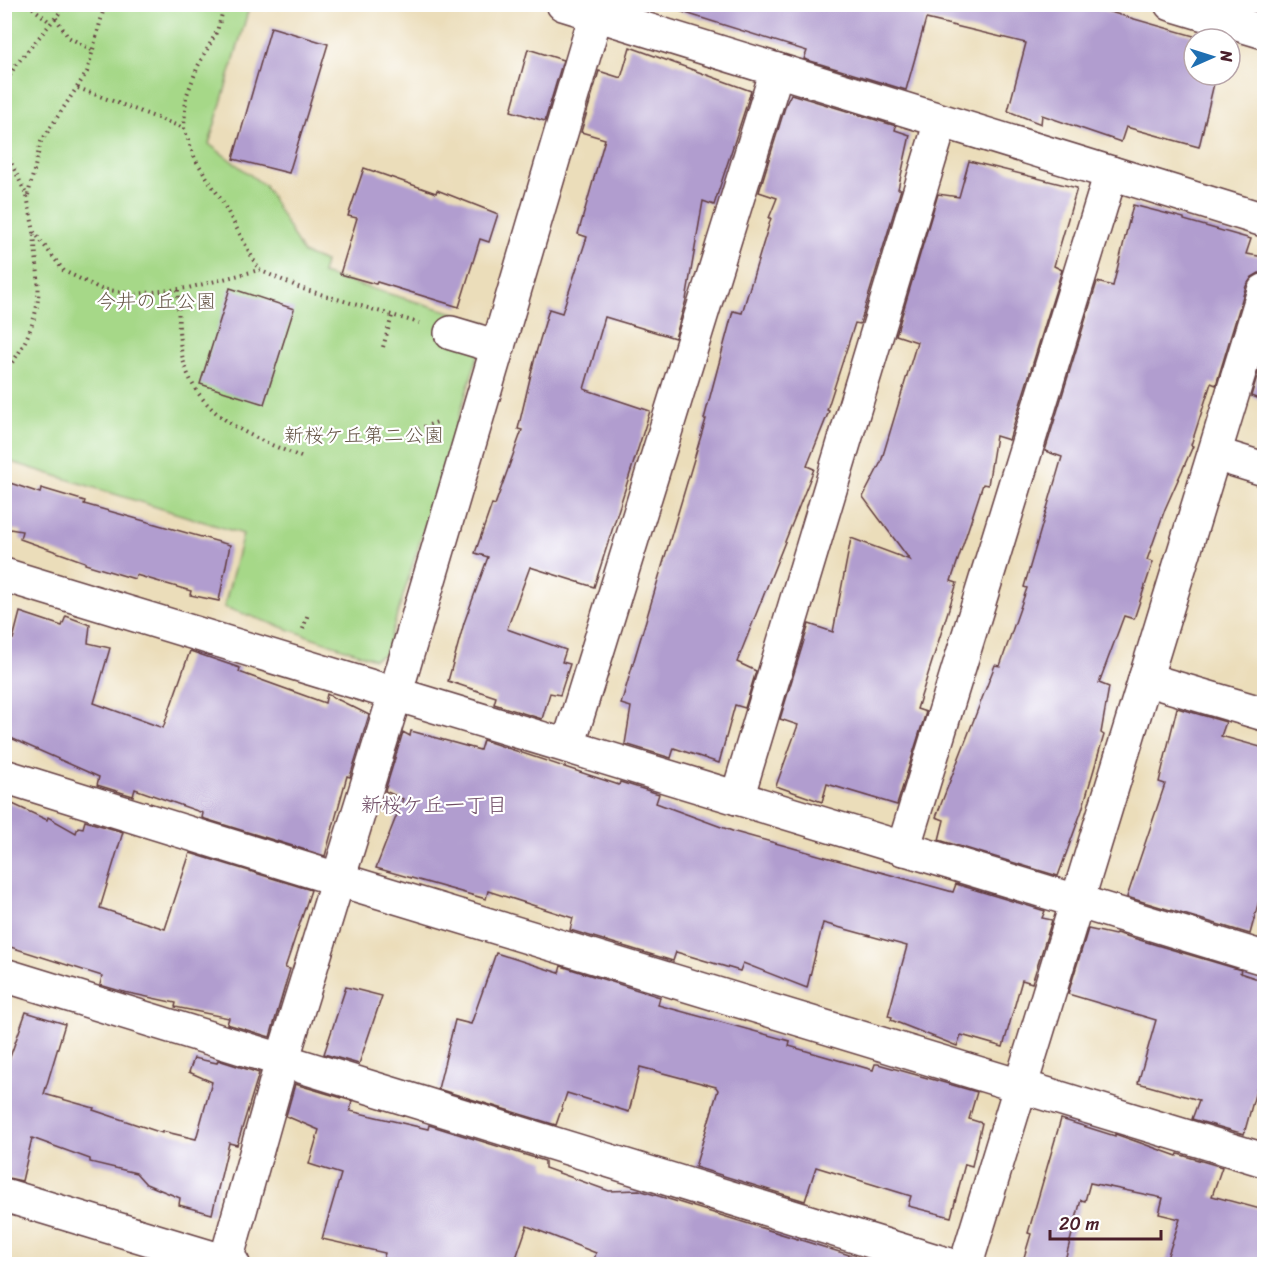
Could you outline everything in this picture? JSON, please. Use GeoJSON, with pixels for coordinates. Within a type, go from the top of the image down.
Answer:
{"type":"FeatureCollection","features":[{"type":"Feature","properties":{"kind":"street"},"geometry":{"type":"LineString","coordinates":[[563,4],[598,10],[777,70],[1264,220]]}},
{"type":"Feature","properties":{"kind":"street"},"geometry":{"type":"LineString","coordinates":[[1171,4],[1264,32]]}},
{"type":"Feature","properties":{"kind":"street"},"geometry":{"type":"LineString","coordinates":[[4,1195],[228,1264],[282,1061],[395,695],[598,10]]}},
{"type":"Feature","properties":{"kind":"street"},"geometry":{"type":"LineString","coordinates":[[568,746],[777,70]]}},
{"type":"Feature","properties":{"kind":"street"},"geometry":{"type":"LineString","coordinates":[[737,798],[941,121]]}},
{"type":"Feature","properties":{"kind":"street"},"geometry":{"type":"LineString","coordinates":[[903,849],[1112,173]]}},
{"type":"Feature","properties":{"kind":"street"},"geometry":{"type":"LineString","coordinates":[[966,1264],[1264,291]]}},
{"type":"Feature","properties":{"kind":"street"},"geometry":{"type":"LineString","coordinates":[[452,333],[498,347]]}},
{"type":"Feature","properties":{"kind":"street"},"geometry":{"type":"LineString","coordinates":[[1215,454],[1264,469]]}},
{"type":"Feature","properties":{"kind":"street"},"geometry":{"type":"LineString","coordinates":[[4,575],[1264,958]]}},
{"type":"Feature","properties":{"kind":"street"},"geometry":{"type":"LineString","coordinates":[[1145,678],[1264,714]]}},
{"type":"Feature","properties":{"kind":"street"},"geometry":{"type":"LineString","coordinates":[[4,776],[1264,1160]]}},
{"type":"Feature","properties":{"kind":"street"},"geometry":{"type":"LineString","coordinates":[[4,975],[946,1264]]}},
{"type":"Feature","properties":{"kind":"path"},"geometry":{"type":"LineString","coordinates":[[28,4],[51,24]]}},
{"type":"Feature","properties":{"kind":"path"},"geometry":{"type":"LineString","coordinates":[[4,86],[15,66],[68,4]]}},
{"type":"Feature","properties":{"kind":"path"},"geometry":{"type":"LineString","coordinates":[[27,196],[40,142],[87,72],[105,4]]}},
{"type":"Feature","properties":{"kind":"path"},"geometry":{"type":"LineString","coordinates":[[225,4],[217,31],[198,66],[186,97],[184,128],[195,159],[222,201],[259,270],[303,290],[452,333]]}},
{"type":"Feature","properties":{"kind":"path"},"geometry":{"type":"LineString","coordinates":[[56,18],[68,37],[92,50]]}},
{"type":"Feature","properties":{"kind":"path"},"geometry":{"type":"LineString","coordinates":[[78,87],[184,128]]}},
{"type":"Feature","properties":{"kind":"path"},"geometry":{"type":"LineString","coordinates":[[4,129],[6,154],[27,196],[34,232],[38,298],[30,330],[12,364],[4,371]]}},
{"type":"Feature","properties":{"kind":"path"},"geometry":{"type":"LineString","coordinates":[[34,232],[64,271],[100,289],[136,294],[178,290],[259,270]]}},
{"type":"Feature","properties":{"kind":"path"},"geometry":{"type":"LineString","coordinates":[[178,290],[180,335],[186,371],[207,403],[243,432],[301,457]]}},
{"type":"Feature","properties":{"kind":"path"},"geometry":{"type":"LineString","coordinates":[[383,347],[392,315]]}},
{"type":"Feature","properties":{"kind":"path"},"geometry":{"type":"LineString","coordinates":[[301,634],[308,614]]}},
{"type":"Feature","properties":{"kind":"green space","name":"今井の丘公園"},"geometry":{"type":"Polygon","coordinates":[[[4,5],[250,5],[209,144],[265,186],[303,253],[325,262],[322,274],[488,323],[385,654],[374,659],[224,607],[243,534],[5,460],[4,5]]]}},
{"type":"Feature","properties":{"kind":"building"},"geometry":{"type":"Polygon","coordinates":[[[680,4],[1082,4],[1182,33],[1182,87],[1213,87],[1199,147],[1126,127],[1121,142],[1042,115],[1041,124],[1008,111],[1026,43],[926,19],[906,90],[804,59],[807,51],[679,11],[680,4]]]}},
{"type":"Feature","properties":{"kind":"building"},"geometry":{"type":"Polygon","coordinates":[[[271,27],[328,44],[289,173],[233,159],[271,27]]]}},
{"type":"Feature","properties":{"kind":"building"},"geometry":{"type":"Polygon","coordinates":[[[630,47],[751,91],[714,205],[703,201],[686,300],[675,338],[605,317],[584,389],[650,411],[594,587],[530,567],[507,629],[566,650],[562,662],[570,664],[560,695],[550,693],[542,719],[494,704],[496,697],[448,681],[464,623],[488,557],[475,553],[522,430],[518,429],[549,309],[562,313],[587,237],[578,234],[605,139],[581,132],[599,71],[621,78],[630,47]]]}},
{"type":"Feature","properties":{"kind":"building"},"geometry":{"type":"Polygon","coordinates":[[[528,49],[563,60],[545,121],[511,111],[528,49]]]}},
{"type":"Feature","properties":{"kind":"building"},"geometry":{"type":"Polygon","coordinates":[[[791,94],[896,126],[895,130],[910,135],[898,189],[901,189],[860,324],[855,323],[827,410],[829,411],[807,466],[814,469],[737,662],[756,671],[745,708],[735,705],[719,763],[674,748],[671,758],[625,744],[631,707],[621,704],[706,419],[704,419],[733,311],[742,313],[771,218],[769,218],[777,198],[759,192],[791,94]]]}},
{"type":"Feature","properties":{"kind":"building"},"geometry":{"type":"Polygon","coordinates":[[[969,161],[1077,188],[1054,266],[1062,270],[1009,440],[996,436],[988,485],[983,484],[951,581],[957,583],[917,709],[926,712],[897,805],[827,784],[822,802],[776,786],[798,725],[780,719],[809,624],[833,632],[851,538],[910,560],[863,497],[881,462],[917,342],[896,335],[938,194],[959,197],[969,161]]]}},
{"type":"Feature","properties":{"kind":"building"},"geometry":{"type":"Polygon","coordinates":[[[364,168],[436,193],[437,190],[498,214],[489,242],[480,239],[459,307],[377,282],[376,284],[340,274],[357,218],[348,216],[364,168]]]}},
{"type":"Feature","properties":{"kind":"building"},"geometry":{"type":"Polygon","coordinates":[[[1133,205],[1251,239],[1246,254],[1264,257],[1264,273],[1252,277],[1246,286],[1216,385],[1211,383],[1191,445],[1193,446],[1165,509],[1147,560],[1153,562],[1134,619],[1124,616],[1099,683],[1109,687],[1101,733],[1104,735],[1082,810],[1058,876],[939,840],[944,820],[936,817],[995,665],[1000,666],[1027,588],[1024,587],[1062,457],[1045,451],[1097,282],[1113,286],[1133,205]]]}},
{"type":"Feature","properties":{"kind":"building"},"geometry":{"type":"Polygon","coordinates":[[[230,288],[294,309],[264,404],[200,384],[230,288]]]}},
{"type":"Feature","properties":{"kind":"building"},"geometry":{"type":"Polygon","coordinates":[[[1264,353],[1264,401],[1251,396],[1264,353]]]}},
{"type":"Feature","properties":{"kind":"building"},"geometry":{"type":"Polygon","coordinates":[[[4,481],[40,493],[41,488],[85,501],[84,504],[230,545],[219,601],[190,595],[191,591],[136,575],[135,579],[85,564],[85,562],[20,539],[22,531],[4,528],[4,481]]]}},
{"type":"Feature","properties":{"kind":"building"},"geometry":{"type":"Polygon","coordinates":[[[20,612],[62,626],[66,616],[90,625],[88,643],[110,648],[94,703],[163,728],[190,651],[240,668],[239,672],[325,703],[327,694],[369,715],[350,777],[347,776],[325,856],[202,818],[203,813],[135,789],[133,796],[97,785],[99,777],[4,735],[4,637],[13,639],[20,612]]]}},
{"type":"Feature","properties":{"kind":"building"},"geometry":{"type":"Polygon","coordinates":[[[1177,708],[1226,722],[1221,736],[1264,748],[1264,882],[1250,934],[1127,897],[1165,784],[1159,782],[1177,708]]]}},
{"type":"Feature","properties":{"kind":"building"},"geometry":{"type":"Polygon","coordinates":[[[411,731],[480,750],[483,740],[619,785],[620,782],[659,794],[656,803],[735,832],[953,892],[956,884],[1045,911],[1042,918],[1052,920],[1032,983],[1022,980],[1003,1047],[961,1035],[957,1046],[891,1020],[892,1017],[888,1016],[907,946],[823,923],[807,988],[743,963],[740,971],[676,952],[673,961],[570,930],[573,918],[488,891],[486,899],[376,868],[403,799],[385,791],[403,732],[410,736],[411,731]]]}},
{"type":"Feature","properties":{"kind":"building"},"geometry":{"type":"Polygon","coordinates":[[[4,800],[47,820],[48,817],[76,833],[78,827],[83,828],[85,821],[123,832],[100,908],[165,929],[190,853],[311,890],[285,968],[290,969],[270,1037],[227,1024],[229,1018],[175,1007],[176,1003],[100,985],[102,976],[4,945],[4,800]]]}},
{"type":"Feature","properties":{"kind":"building"},"geometry":{"type":"Polygon","coordinates":[[[1088,929],[1115,935],[1116,933],[1241,970],[1240,973],[1264,981],[1264,1062],[1244,1134],[1192,1119],[1199,1100],[1138,1083],[1156,1020],[1068,994],[1088,929]]]}},
{"type":"Feature","properties":{"kind":"building"},"geometry":{"type":"Polygon","coordinates":[[[496,953],[559,973],[561,966],[660,997],[658,1005],[790,1041],[789,1046],[873,1070],[875,1064],[878,1064],[977,1092],[969,1119],[982,1123],[972,1166],[965,1164],[951,1217],[908,1206],[911,1196],[816,1167],[805,1201],[695,1167],[718,1090],[716,1087],[640,1067],[629,1112],[567,1093],[556,1125],[438,1089],[455,1020],[471,1024],[496,953]]]}},
{"type":"Feature","properties":{"kind":"building"},"geometry":{"type":"Polygon","coordinates":[[[346,987],[382,996],[359,1064],[324,1054],[346,987]]]}},
{"type":"Feature","properties":{"kind":"building"},"geometry":{"type":"Polygon","coordinates":[[[26,1012],[65,1024],[44,1094],[94,1108],[93,1110],[162,1133],[162,1131],[196,1139],[212,1082],[189,1072],[194,1058],[217,1063],[218,1060],[259,1073],[237,1145],[229,1143],[212,1214],[179,1205],[180,1198],[146,1184],[136,1173],[90,1162],[90,1159],[32,1138],[22,1181],[4,1177],[4,1074],[26,1012]]]}},
{"type":"Feature","properties":{"kind":"building"},"geometry":{"type":"Polygon","coordinates":[[[295,1084],[352,1101],[350,1111],[428,1129],[429,1125],[545,1161],[545,1168],[609,1191],[639,1190],[859,1258],[858,1264],[593,1264],[596,1253],[527,1226],[514,1264],[382,1264],[385,1253],[322,1239],[341,1174],[309,1164],[319,1130],[286,1116],[295,1084]]]}},
{"type":"Feature","properties":{"kind":"building"},"geometry":{"type":"Polygon","coordinates":[[[1061,1119],[1115,1136],[1115,1134],[1177,1156],[1178,1154],[1222,1167],[1212,1196],[1264,1210],[1264,1264],[1165,1264],[1180,1219],[1159,1214],[1163,1198],[1090,1183],[1085,1201],[1081,1200],[1064,1264],[1022,1264],[1031,1234],[1028,1233],[1061,1119]]]}},
{"type":"Feature","properties":{"kind":"district","name":"新桜ケ丘一丁目"},"geometry":{"type":"Point","coordinates":[434,805]}},
{"type":"Feature","properties":{"kind":"park label","name":"新桜ケ丘第二公園"},"geometry":{"type":"Point","coordinates":[364,435]}}]}
